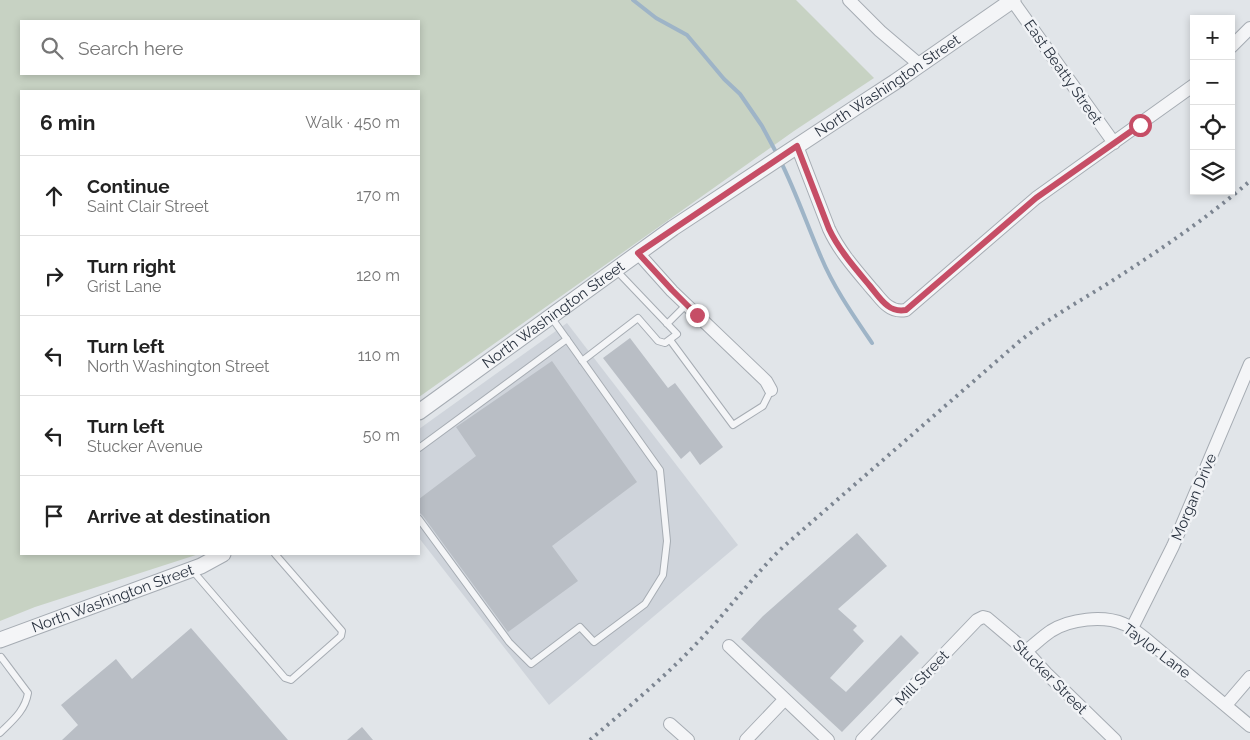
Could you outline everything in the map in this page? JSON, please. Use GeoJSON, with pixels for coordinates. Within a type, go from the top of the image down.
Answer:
{"type":"FeatureCollection","features":[{"type":"Feature","properties":{"kind":"street"},"geometry":{"type":"LineString","coordinates":[[849,0],[920,65]]}},
{"type":"Feature","properties":{"kind":"street","name":"North Washington Street"},"geometry":{"type":"LineString","coordinates":[[420,411],[638,253],[920,65],[1012,0]]}},
{"type":"Feature","properties":{"kind":"street","name":"East Beatty Street"},"geometry":{"type":"LineString","coordinates":[[1012,0],[1114,143]]}},
{"type":"Feature","properties":{"kind":"street"},"geometry":{"type":"LineString","coordinates":[[1235,43],[1250,28]]}},
{"type":"Feature","properties":{"kind":"street"},"geometry":{"type":"LineString","coordinates":[[797,146],[835,242],[851,264],[886,304],[896,310],[906,310],[1036,198],[1190,88]]}},
{"type":"Feature","properties":{"kind":"street"},"geometry":{"type":"LineString","coordinates":[[638,253],[686,305],[766,381],[771,390]]}},
{"type":"Feature","properties":{"kind":"street","name":"Morgan Drive"},"geometry":{"type":"LineString","coordinates":[[1132,628],[1173,546],[1250,364]]}},
{"type":"Feature","properties":{"kind":"street","name":"North Washington Street"},"geometry":{"type":"LineString","coordinates":[[0,640],[201,566],[221,555]]}},
{"type":"Feature","properties":{"kind":"street","name":"Stucker Street"},"geometry":{"type":"LineString","coordinates":[[982,618],[987,618],[1026,651],[1046,674],[1115,740]]}},
{"type":"Feature","properties":{"kind":"street","name":"Mill Street"},"geometry":{"type":"LineString","coordinates":[[862,740],[977,620],[982,618]]}},
{"type":"Feature","properties":{"kind":"street","name":"Taylor Lane"},"geometry":{"type":"LineString","coordinates":[[1026,651],[1052,631],[1075,622],[1112,620],[1123,623],[1132,628],[1250,726]]}},
{"type":"Feature","properties":{"kind":"street"},"geometry":{"type":"LineString","coordinates":[[729,646],[828,740]]}},
{"type":"Feature","properties":{"kind":"street"},"geometry":{"type":"LineString","coordinates":[[1226,705],[1250,677]]}},
{"type":"Feature","properties":{"kind":"street"},"geometry":{"type":"LineString","coordinates":[[746,740],[785,698]]}},
{"type":"Feature","properties":{"kind":"street"},"geometry":{"type":"LineString","coordinates":[[670,724],[688,740]]}},
{"type":"Feature","properties":{"kind":"lane"},"geometry":{"type":"LineString","coordinates":[[582,361],[638,318],[658,341],[665,343],[677,334],[615,269]]}},
{"type":"Feature","properties":{"kind":"lane"},"geometry":{"type":"LineString","coordinates":[[667,324],[686,305]]}},
{"type":"Feature","properties":{"kind":"lane"},"geometry":{"type":"LineString","coordinates":[[420,520],[509,642],[531,664],[580,627],[594,642],[645,604],[663,575],[667,541],[660,470],[550,316]]}},
{"type":"Feature","properties":{"kind":"lane"},"geometry":{"type":"LineString","coordinates":[[420,447],[567,339]]}},
{"type":"Feature","properties":{"kind":"lane"},"geometry":{"type":"LineString","coordinates":[[670,340],[733,425],[763,406],[771,390]]}},
{"type":"Feature","properties":{"kind":"lane"},"geometry":{"type":"LineString","coordinates":[[192,569],[286,678],[291,680],[341,636],[342,631],[276,555]]}},
{"type":"Feature","properties":{"kind":"lane"},"geometry":{"type":"LineString","coordinates":[[0,733],[20,713],[26,703],[28,693],[2,657]]}},
{"type":"Feature","properties":{"kind":"shaded area"},"geometry":{"type":"Polygon","coordinates":[[[567,323],[738,545],[549,705],[420,539],[420,428],[567,323]]]}},
{"type":"Feature","properties":{"kind":"green space"},"geometry":{"type":"Polygon","coordinates":[[[0,0],[796,0],[874,78],[794,131],[420,396],[420,90],[20,90],[20,555],[196,555],[35,607],[0,621],[0,0]]]}},
{"type":"Feature","properties":{"kind":"building"},"geometry":{"type":"Polygon","coordinates":[[[630,338],[668,388],[675,383],[723,447],[700,465],[690,451],[681,459],[603,358],[630,338]]]}},
{"type":"Feature","properties":{"kind":"building"},"geometry":{"type":"Polygon","coordinates":[[[552,361],[637,482],[552,546],[578,581],[508,632],[420,513],[420,498],[476,456],[456,427],[552,361]]]}},
{"type":"Feature","properties":{"kind":"building"},"geometry":{"type":"Polygon","coordinates":[[[857,533],[887,566],[838,609],[857,626],[853,630],[864,641],[830,678],[846,692],[901,635],[919,653],[842,732],[741,639],[763,616],[857,533]]]}},
{"type":"Feature","properties":{"kind":"building"},"geometry":{"type":"Polygon","coordinates":[[[191,628],[288,740],[62,740],[78,725],[61,705],[116,659],[132,679],[191,628]]]}},
{"type":"Feature","properties":{"kind":"building"},"geometry":{"type":"Polygon","coordinates":[[[362,727],[373,740],[347,740],[362,727]]]}},
{"type":"Feature","properties":{"kind":"waterway"},"geometry":{"type":"LineString","coordinates":[[633,0],[656,18],[687,35],[724,79],[740,94],[762,126],[777,154]]}},
{"type":"Feature","properties":{"kind":"waterway"},"geometry":{"type":"LineString","coordinates":[[780,160],[832,280],[872,343]]}},
{"type":"Feature","properties":{"kind":"railway"},"geometry":{"type":"LineString","coordinates":[[590,740],[671,669],[708,631],[783,547],[1021,340],[1179,236],[1250,181]]}},
{"type":"Feature","properties":{"kind":"route"},"geometry":{"type":"LineString","coordinates":[[697,315],[638,253],[797,146],[835,242],[851,264],[890,308],[906,310],[1036,198],[1140,125]]}}]}
